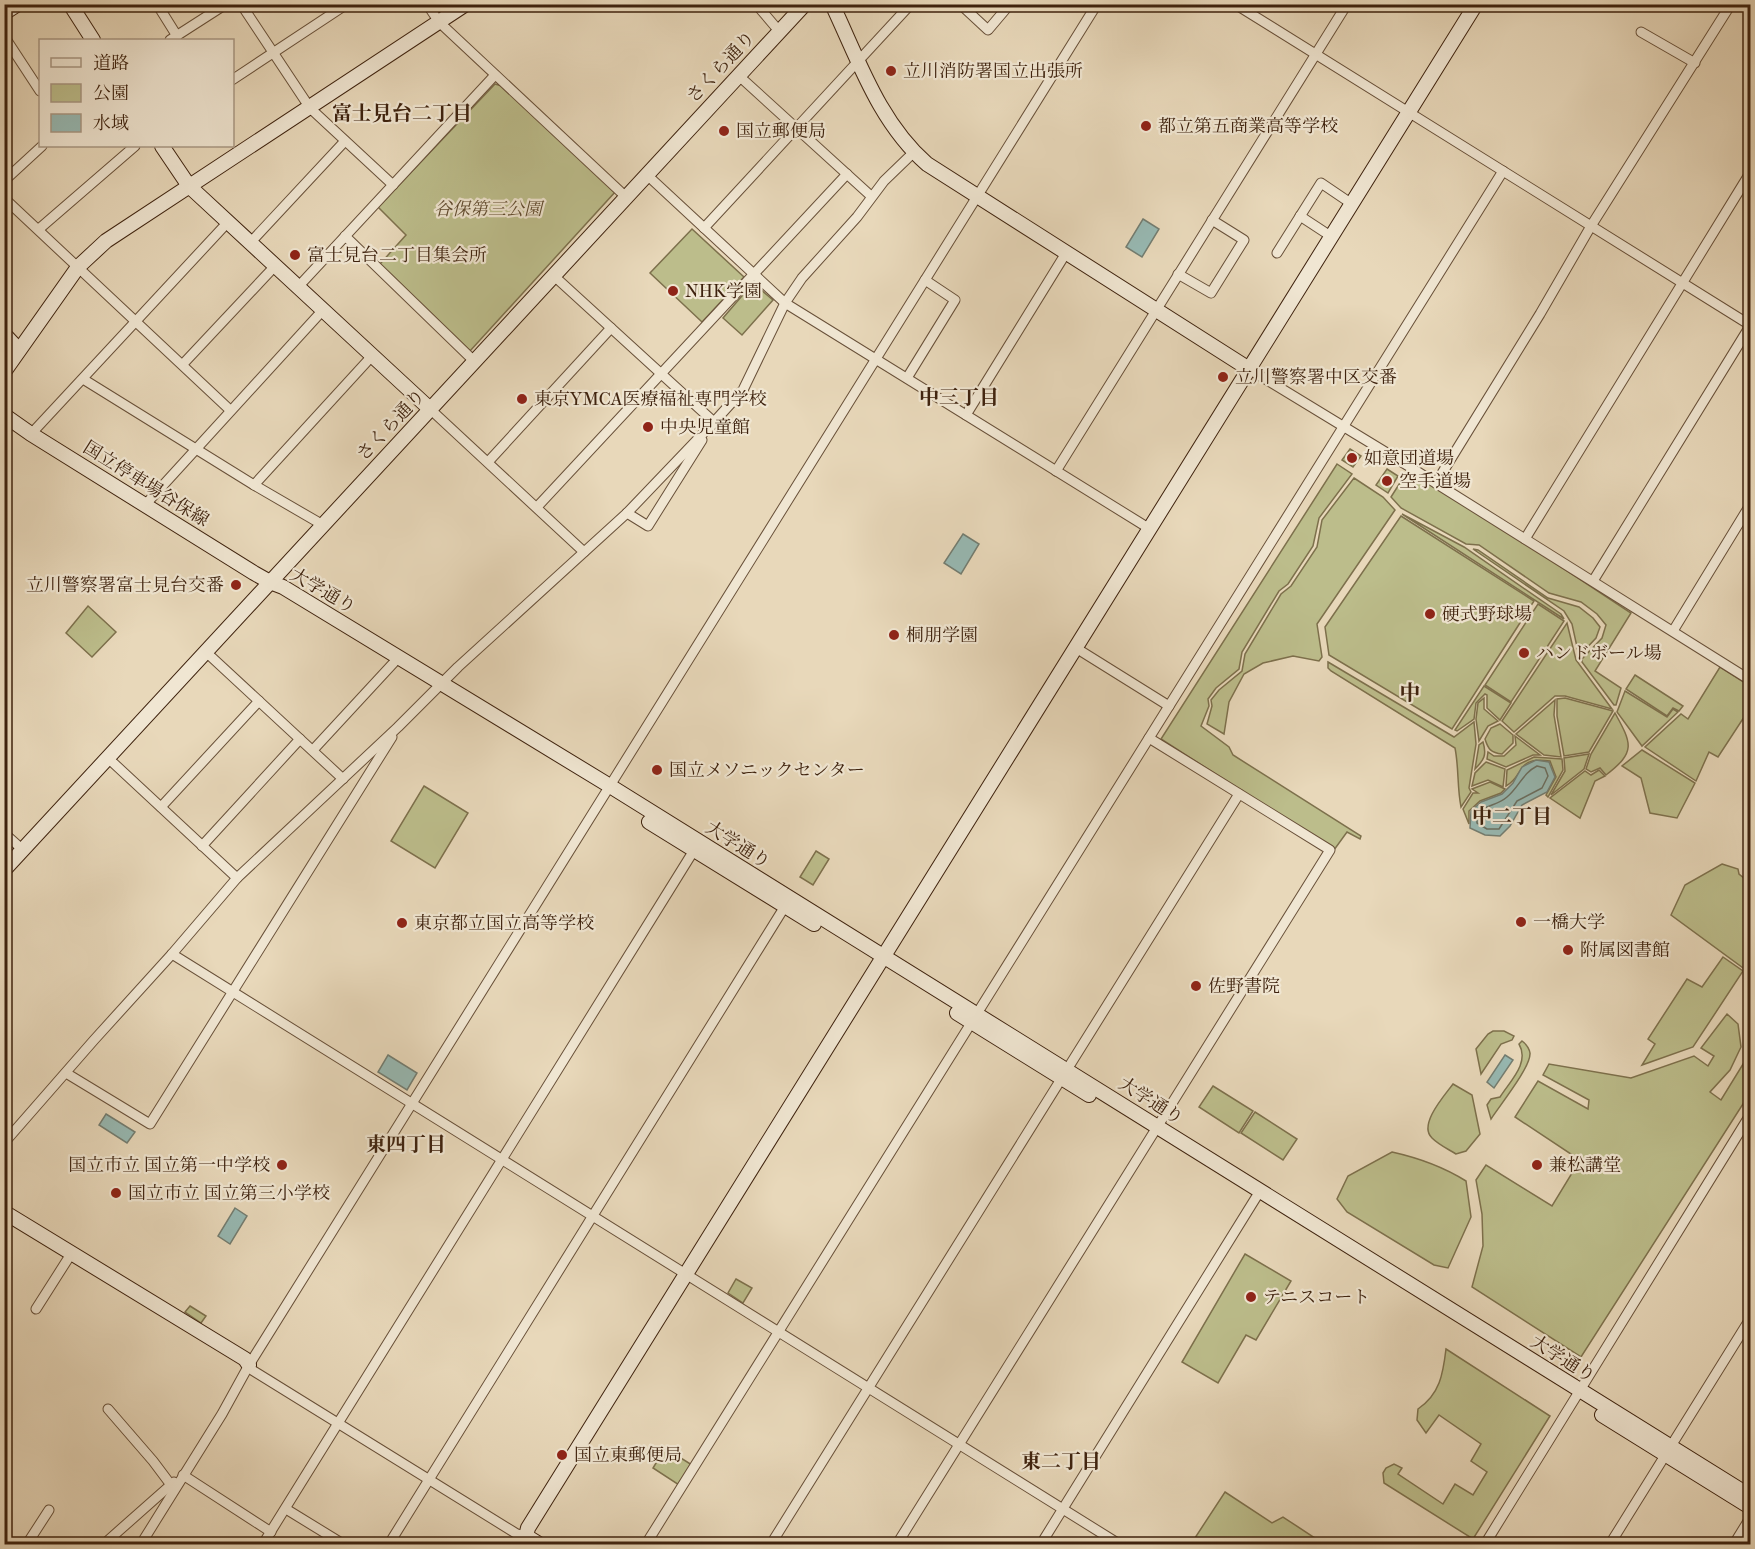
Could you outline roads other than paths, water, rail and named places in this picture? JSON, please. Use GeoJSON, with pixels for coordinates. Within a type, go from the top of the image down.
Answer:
{"type":"FeatureCollection","features":[{"type":"Feature","properties":{"kind":"street"},"geometry":{"type":"LineString","coordinates":[[4,13],[18,4]]}},
{"type":"Feature","properties":{"kind":"street"},"geometry":{"type":"LineString","coordinates":[[70,4],[92,39]]}},
{"type":"Feature","properties":{"kind":"street"},"geometry":{"type":"LineString","coordinates":[[157,4],[174,38],[226,4]]}},
{"type":"Feature","properties":{"kind":"street"},"geometry":{"type":"LineString","coordinates":[[241,4],[309,108],[393,185]]}},
{"type":"Feature","properties":{"kind":"street"},"geometry":{"type":"LineString","coordinates":[[234,79],[347,4]]}},
{"type":"Feature","properties":{"kind":"street"},"geometry":{"type":"LineString","coordinates":[[427,4],[439,22],[626,196]]}},
{"type":"Feature","properties":{"kind":"street"},"geometry":{"type":"LineString","coordinates":[[4,372],[78,267],[106,241],[466,4]]}},
{"type":"Feature","properties":{"kind":"street"},"geometry":{"type":"LineString","coordinates":[[756,4],[779,31]]}},
{"type":"Feature","properties":{"kind":"street","name":"さくら通り"},"geometry":{"type":"LineString","coordinates":[[4,870],[805,4]]}},
{"type":"Feature","properties":{"kind":"street"},"geometry":{"type":"LineString","coordinates":[[832,4],[877,103],[888,121],[914,153],[927,164],[977,198],[1249,369],[1750,680]]}},
{"type":"Feature","properties":{"kind":"street"},"geometry":{"type":"LineString","coordinates":[[704,228],[911,4]]}},
{"type":"Feature","properties":{"kind":"street"},"geometry":{"type":"LineString","coordinates":[[960,4],[988,30],[1010,4]]}},
{"type":"Feature","properties":{"kind":"street"},"geometry":{"type":"LineString","coordinates":[[141,1545],[249,1365],[1097,4]]}},
{"type":"Feature","properties":{"kind":"street"},"geometry":{"type":"LineString","coordinates":[[1235,4],[1750,326],[1593,581]]}},
{"type":"Feature","properties":{"kind":"street"},"geometry":{"type":"LineString","coordinates":[[1056,471],[1347,4]]}},
{"type":"Feature","properties":{"kind":"street"},"geometry":{"type":"LineString","coordinates":[[524,1540],[528,1528],[880,960],[1476,4]]}},
{"type":"Feature","properties":{"kind":"street"},"geometry":{"type":"LineString","coordinates":[[1436,483],[1591,226],[1731,4]]}},
{"type":"Feature","properties":{"kind":"street"},"geometry":{"type":"LineString","coordinates":[[1641,32],[1695,63]]}},
{"type":"Feature","properties":{"kind":"street"},"geometry":{"type":"LineString","coordinates":[[4,36],[39,89]]}},
{"type":"Feature","properties":{"kind":"street"},"geometry":{"type":"LineString","coordinates":[[298,287],[495,75]]}},
{"type":"Feature","properties":{"kind":"street"},"geometry":{"type":"LineString","coordinates":[[738,75],[871,196]]}},
{"type":"Feature","properties":{"kind":"street"},"geometry":{"type":"LineString","coordinates":[[250,243],[345,141]]}},
{"type":"Feature","properties":{"kind":"street"},"geometry":{"type":"LineString","coordinates":[[4,180],[41,147]]}},
{"type":"Feature","properties":{"kind":"street"},"geometry":{"type":"LineString","coordinates":[[39,229],[134,147]]}},
{"type":"Feature","properties":{"kind":"street"},"geometry":{"type":"LineString","coordinates":[[163,147],[189,186],[584,552]]}},
{"type":"Feature","properties":{"kind":"street"},"geometry":{"type":"LineString","coordinates":[[4,1143],[237,878],[440,687],[458,667],[627,513],[714,422],[743,390],[785,303],[802,278],[857,216],[871,196],[914,153]]}},
{"type":"Feature","properties":{"kind":"street"},"geometry":{"type":"LineString","coordinates":[[646,1545],[1503,171]]}},
{"type":"Feature","properties":{"kind":"street"},"geometry":{"type":"LineString","coordinates":[[1525,539],[1750,173]]}},
{"type":"Feature","properties":{"kind":"street"},"geometry":{"type":"LineString","coordinates":[[646,174],[785,303],[1150,529]]}},
{"type":"Feature","properties":{"kind":"street"},"geometry":{"type":"LineString","coordinates":[[537,507],[847,174]]}},
{"type":"Feature","properties":{"kind":"street"},"geometry":{"type":"LineString","coordinates":[[1277,253],[1321,183],[1352,204]]}},
{"type":"Feature","properties":{"kind":"street"},"geometry":{"type":"LineString","coordinates":[[4,198],[230,410]]}},
{"type":"Feature","properties":{"kind":"street"},"geometry":{"type":"LineString","coordinates":[[1300,216],[1332,237]]}},
{"type":"Feature","properties":{"kind":"street"},"geometry":{"type":"LineString","coordinates":[[1178,274],[1211,293],[1222,276],[1244,240],[1212,220]]}},
{"type":"Feature","properties":{"kind":"street"},"geometry":{"type":"LineString","coordinates":[[31,434],[228,222]]}},
{"type":"Feature","properties":{"kind":"street"},"geometry":{"type":"LineString","coordinates":[[345,236],[474,361]]}},
{"type":"Feature","properties":{"kind":"street"},"geometry":{"type":"LineString","coordinates":[[966,415],[1066,253]]}},
{"type":"Feature","properties":{"kind":"street"},"geometry":{"type":"LineString","coordinates":[[183,364],[275,266]]}},
{"type":"Feature","properties":{"kind":"street"},"geometry":{"type":"LineString","coordinates":[[553,275],[714,422]]}},
{"type":"Feature","properties":{"kind":"street"},"geometry":{"type":"LineString","coordinates":[[907,378],[955,300],[926,280]]}},
{"type":"Feature","properties":{"kind":"street"},"geometry":{"type":"LineString","coordinates":[[145,505],[323,310]]}},
{"type":"Feature","properties":{"kind":"street"},"geometry":{"type":"LineString","coordinates":[[488,462],[611,328]]}},
{"type":"Feature","properties":{"kind":"street"},"geometry":{"type":"LineString","coordinates":[[4,334],[19,350]]}},
{"type":"Feature","properties":{"kind":"street"},"geometry":{"type":"LineString","coordinates":[[254,485],[372,356]]}},
{"type":"Feature","properties":{"kind":"street"},"geometry":{"type":"LineString","coordinates":[[83,379],[323,525]]}},
{"type":"Feature","properties":{"kind":"street","name":"国立停車場谷保線"},"geometry":{"type":"LineString","coordinates":[[4,414],[31,434],[270,582]]}},
{"type":"Feature","properties":{"kind":"street"},"geometry":{"type":"LineString","coordinates":[[627,513],[648,526],[714,422]]}},
{"type":"Feature","properties":{"kind":"street"},"geometry":{"type":"LineString","coordinates":[[1673,631],[1750,505]]}},
{"type":"Feature","properties":{"kind":"street","name":"大学通り"},"geometry":{"type":"LineString","coordinates":[[270,582],[283,587],[396,660],[1578,1395],[1750,1496]]}},
{"type":"Feature","properties":{"kind":"street"},"geometry":{"type":"LineString","coordinates":[[1076,648],[1169,706]]}},
{"type":"Feature","properties":{"kind":"street"},"geometry":{"type":"LineString","coordinates":[[206,652],[343,779]]}},
{"type":"Feature","properties":{"kind":"street"},"geometry":{"type":"LineString","coordinates":[[313,750],[396,660]]}},
{"type":"Feature","properties":{"kind":"street"},"geometry":{"type":"LineString","coordinates":[[161,807],[259,701]]}},
{"type":"Feature","properties":{"kind":"street"},"geometry":{"type":"LineString","coordinates":[[66,1073],[150,1124],[234,993],[398,727]]}},
{"type":"Feature","properties":{"kind":"street"},"geometry":{"type":"LineString","coordinates":[[897,1545],[1330,850],[1149,738]]}},
{"type":"Feature","properties":{"kind":"street"},"geometry":{"type":"LineString","coordinates":[[202,846],[300,739]]}},
{"type":"Feature","properties":{"kind":"street"},"geometry":{"type":"LineString","coordinates":[[108,758],[237,878]]}},
{"type":"Feature","properties":{"kind":"street"},"geometry":{"type":"LineString","coordinates":[[771,1545],[1239,794]]}},
{"type":"Feature","properties":{"kind":"street"},"geometry":{"type":"LineString","coordinates":[[4,833],[23,850]]}},
{"type":"Feature","properties":{"kind":"street"},"geometry":{"type":"LineString","coordinates":[[263,1545],[697,847]]}},
{"type":"Feature","properties":{"kind":"street"},"geometry":{"type":"LineString","coordinates":[[389,1545],[787,902]]}},
{"type":"Feature","properties":{"kind":"street"},"geometry":{"type":"LineString","coordinates":[[172,954],[1119,1545]]}},
{"type":"Feature","properties":{"kind":"street"},"geometry":{"type":"LineString","coordinates":[[1485,1545],[1750,1115]]}},
{"type":"Feature","properties":{"kind":"street"},"geometry":{"type":"LineString","coordinates":[[1041,1545],[1258,1195]]}},
{"type":"Feature","properties":{"kind":"street"},"geometry":{"type":"LineString","coordinates":[[4,1212],[244,1359],[252,1370],[524,1540],[539,1545]]}},
{"type":"Feature","properties":{"kind":"street"},"geometry":{"type":"LineString","coordinates":[[36,1309],[71,1254]]}},
{"type":"Feature","properties":{"kind":"street"},"geometry":{"type":"LineString","coordinates":[[1610,1545],[1750,1319]]}},
{"type":"Feature","properties":{"kind":"street"},"geometry":{"type":"LineString","coordinates":[[108,1409],[171,1485]]}},
{"type":"Feature","properties":{"kind":"street","name":"大学通り"},"geometry":{"type":"LineString","coordinates":[[1669,1450],[1750,1507]]}},
{"type":"Feature","properties":{"kind":"street"},"geometry":{"type":"LineString","coordinates":[[104,1545],[183,1475]]}},
{"type":"Feature","properties":{"kind":"street"},"geometry":{"type":"LineString","coordinates":[[183,1475],[271,1532]]}},
{"type":"Feature","properties":{"kind":"street"},"geometry":{"type":"LineString","coordinates":[[286,1509],[343,1545]]}},
{"type":"Feature","properties":{"kind":"street"},"geometry":{"type":"LineString","coordinates":[[27,1545],[49,1510]]}},
{"type":"Feature","properties":{"kind":"street"},"geometry":{"type":"LineString","coordinates":[[1734,1545],[1750,1518]]}},
{"type":"Feature","properties":{"kind":"water"},"geometry":{"type":"Polygon","coordinates":[[[1143,219],[1159,229],[1142,257],[1126,247],[1143,219]]]}},
{"type":"Feature","properties":{"kind":"water"},"geometry":{"type":"Polygon","coordinates":[[[963,534],[979,544],[961,574],[944,563],[963,534]]]}},
{"type":"Feature","properties":{"kind":"water"},"geometry":{"type":"Polygon","coordinates":[[[1536,760],[1549,762],[1555,777],[1547,792],[1522,805],[1510,826],[1500,836],[1485,835],[1470,828],[1471,811],[1481,802],[1502,794],[1513,783],[1522,767],[1536,760]]]}},
{"type":"Feature","properties":{"kind":"water"},"geometry":{"type":"Polygon","coordinates":[[[388,1055],[417,1073],[407,1090],[378,1072],[388,1055]]]}},
{"type":"Feature","properties":{"kind":"water"},"geometry":{"type":"Polygon","coordinates":[[[1505,1055],[1513,1060],[1494,1088],[1487,1082],[1505,1055]]]}},
{"type":"Feature","properties":{"kind":"water"},"geometry":{"type":"Polygon","coordinates":[[[106,1114],[135,1132],[127,1143],[99,1125],[106,1114]]]}},
{"type":"Feature","properties":{"kind":"water"},"geometry":{"type":"Polygon","coordinates":[[[235,1208],[247,1216],[230,1244],[218,1236],[235,1208]]]}},
{"type":"Feature","properties":{"kind":"place","name":"立川消防署国立出張所"},"geometry":{"type":"Point","coordinates":[891,71]}},
{"type":"Feature","properties":{"kind":"place","name":"都立第五商業高等学校"},"geometry":{"type":"Point","coordinates":[1146,126]}},
{"type":"Feature","properties":{"kind":"place","name":"国立郵便局"},"geometry":{"type":"Point","coordinates":[724,131]}},
{"type":"Feature","properties":{"kind":"place","name":"富士見台二丁目集会所"},"geometry":{"type":"Point","coordinates":[295,255]}},
{"type":"Feature","properties":{"kind":"place","name":"NHK学園"},"geometry":{"type":"Point","coordinates":[673,291]}},
{"type":"Feature","properties":{"kind":"place","name":"立川警察署中区交番"},"geometry":{"type":"Point","coordinates":[1223,377]}},
{"type":"Feature","properties":{"kind":"place","name":"東京YMCA医療福祉専門学校"},"geometry":{"type":"Point","coordinates":[522,399]}},
{"type":"Feature","properties":{"kind":"place","name":"中央児童館"},"geometry":{"type":"Point","coordinates":[648,427]}},
{"type":"Feature","properties":{"kind":"place","name":"如意団道場"},"geometry":{"type":"Point","coordinates":[1352,458]}},
{"type":"Feature","properties":{"kind":"place","name":"空手道場"},"geometry":{"type":"Point","coordinates":[1387,481]}},
{"type":"Feature","properties":{"kind":"place","name":"立川警察署富士見台交番"},"geometry":{"type":"Point","coordinates":[236,585]}},
{"type":"Feature","properties":{"kind":"place","name":"硬式野球場"},"geometry":{"type":"Point","coordinates":[1430,614]}},
{"type":"Feature","properties":{"kind":"place","name":"桐朋学園"},"geometry":{"type":"Point","coordinates":[894,635]}},
{"type":"Feature","properties":{"kind":"place","name":"ハンドボール場"},"geometry":{"type":"Point","coordinates":[1524,653]}},
{"type":"Feature","properties":{"kind":"place","name":"国立メソニックセンター"},"geometry":{"type":"Point","coordinates":[657,770]}},
{"type":"Feature","properties":{"kind":"place","name":"一橋大学"},"geometry":{"type":"Point","coordinates":[1521,922]}},
{"type":"Feature","properties":{"kind":"place","name":"東京都立国立高等学校"},"geometry":{"type":"Point","coordinates":[402,923]}},
{"type":"Feature","properties":{"kind":"place","name":"附属図書館"},"geometry":{"type":"Point","coordinates":[1568,950]}},
{"type":"Feature","properties":{"kind":"place","name":"佐野書院"},"geometry":{"type":"Point","coordinates":[1196,986]}},
{"type":"Feature","properties":{"kind":"place","name":"国立市立 国立第一中学校"},"geometry":{"type":"Point","coordinates":[282,1165]}},
{"type":"Feature","properties":{"kind":"place","name":"兼松講堂"},"geometry":{"type":"Point","coordinates":[1537,1165]}},
{"type":"Feature","properties":{"kind":"place","name":"国立市立 国立第三小学校"},"geometry":{"type":"Point","coordinates":[116,1193]}},
{"type":"Feature","properties":{"kind":"place","name":"テニスコート"},"geometry":{"type":"Point","coordinates":[1251,1297]}},
{"type":"Feature","properties":{"kind":"place","name":"国立東郵便局"},"geometry":{"type":"Point","coordinates":[562,1455]}},
{"type":"Feature","properties":{"kind":"district","name":"富士見台二丁目"},"geometry":{"type":"Point","coordinates":[402,113]}},
{"type":"Feature","properties":{"kind":"district","name":"中三丁目"},"geometry":{"type":"Point","coordinates":[959,397]}},
{"type":"Feature","properties":{"kind":"district","name":"中"},"geometry":{"type":"Point","coordinates":[1410,693]}},
{"type":"Feature","properties":{"kind":"district","name":"中二丁目"},"geometry":{"type":"Point","coordinates":[1512,816]}},
{"type":"Feature","properties":{"kind":"district","name":"東四丁目"},"geometry":{"type":"Point","coordinates":[406,1144]}},
{"type":"Feature","properties":{"kind":"district","name":"東二丁目"},"geometry":{"type":"Point","coordinates":[1061,1461]}},
{"type":"Feature","properties":{"kind":"park label","name":"谷保第三公園"},"geometry":{"type":"Point","coordinates":[488,209]}}]}
